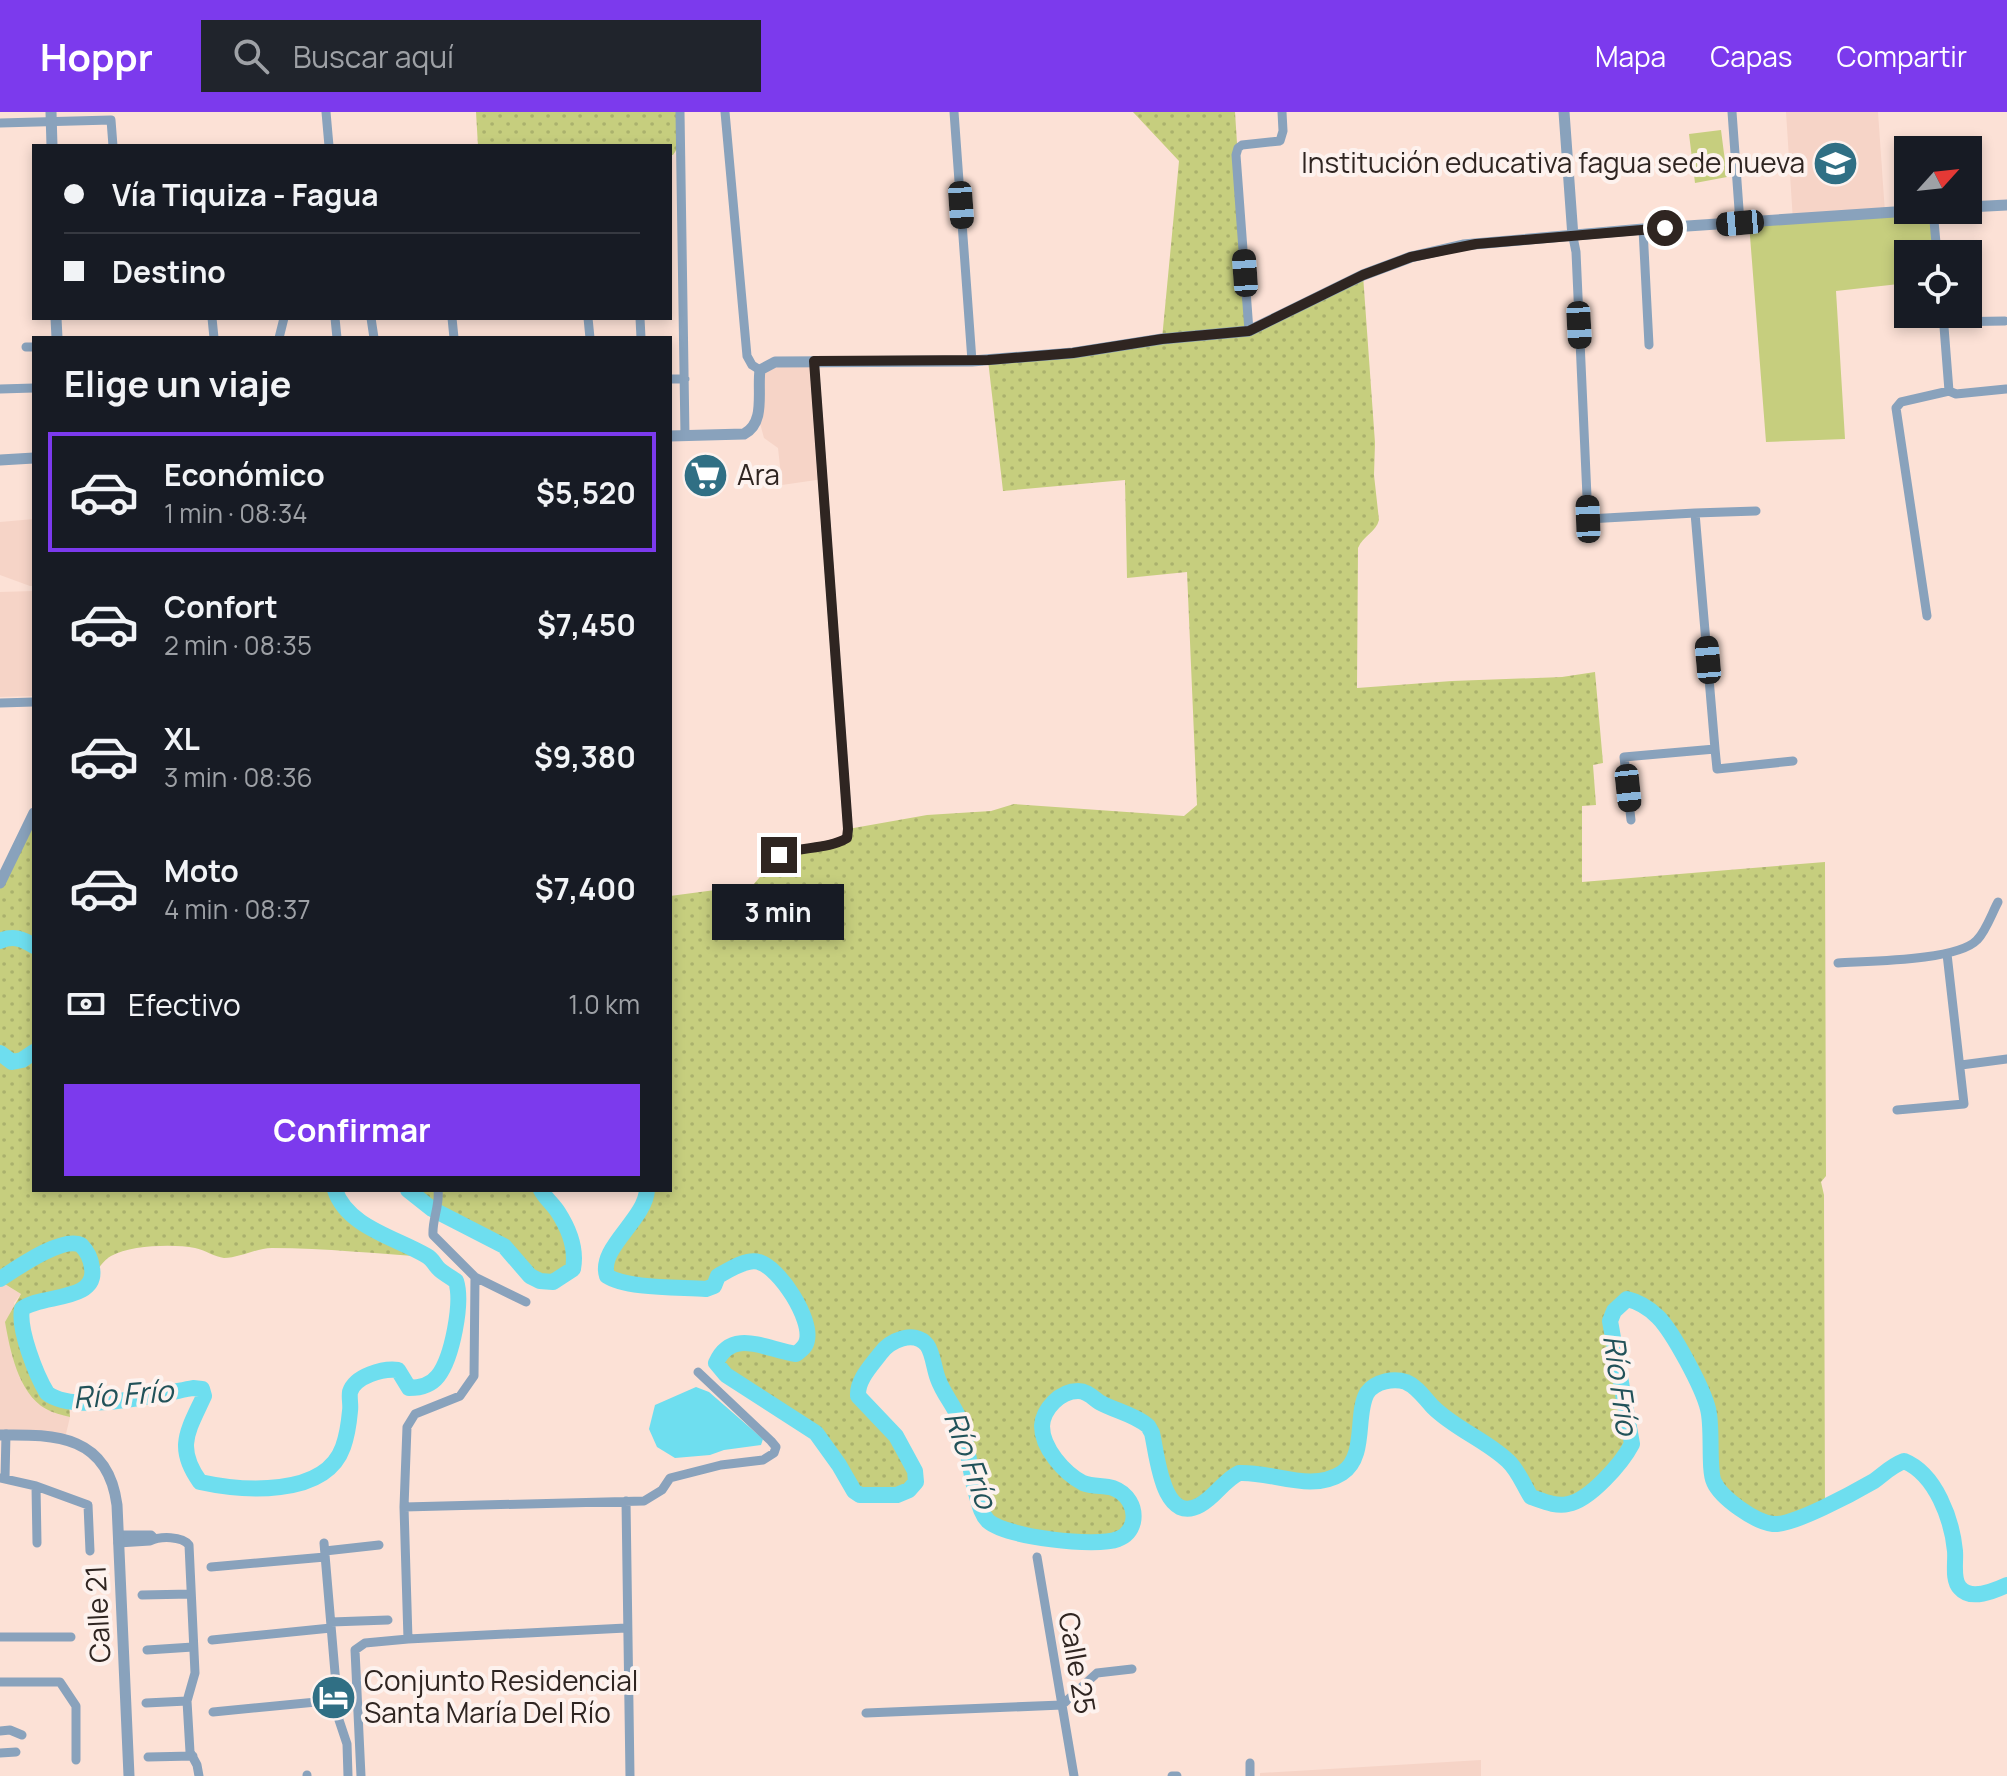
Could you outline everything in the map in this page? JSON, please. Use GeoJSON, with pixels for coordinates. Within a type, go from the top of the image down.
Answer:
{"type":"FeatureCollection","features":[{"type":"Feature","properties":{"kind":"street"},"geometry":{"type":"LineString","coordinates":[[326,112],[329,144]]}},
{"type":"Feature","properties":{"kind":"street"},"geometry":{"type":"LineString","coordinates":[[680,112],[685,436]]}},
{"type":"Feature","properties":{"kind":"street"},"geometry":{"type":"LineString","coordinates":[[725,112],[747,356],[752,365],[760,370]]}},
{"type":"Feature","properties":{"kind":"street"},"geometry":{"type":"LineString","coordinates":[[954,112],[972,361]]}},
{"type":"Feature","properties":{"kind":"street"},"geometry":{"type":"LineString","coordinates":[[1249,331],[1236,155],[1242,145],[1280,141],[1282,112]]}},
{"type":"Feature","properties":{"kind":"street"},"geometry":{"type":"LineString","coordinates":[[1564,112],[1577,266],[1588,519],[1756,511]]}},
{"type":"Feature","properties":{"kind":"street"},"geometry":{"type":"LineString","coordinates":[[1732,112],[1740,223]]}},
{"type":"Feature","properties":{"kind":"street"},"geometry":{"type":"LineString","coordinates":[[0,123],[52,117],[111,120],[113,144]]}},
{"type":"Feature","properties":{"kind":"street"},"geometry":{"type":"LineString","coordinates":[[52,117],[52,144]]}},
{"type":"Feature","properties":{"kind":"street"},"geometry":{"type":"LineString","coordinates":[[1982,206],[2007,205]]}},
{"type":"Feature","properties":{"kind":"street"},"geometry":{"type":"LineString","coordinates":[[760,370],[775,362],[972,361],[1073,353],[1162,339],[1249,331],[1363,275],[1411,257],[1463,245],[1894,212]]}},
{"type":"Feature","properties":{"kind":"street"},"geometry":{"type":"LineString","coordinates":[[1643,229],[1649,345]]}},
{"type":"Feature","properties":{"kind":"street"},"geometry":{"type":"LineString","coordinates":[[1982,320],[2005,321]]}},
{"type":"Feature","properties":{"kind":"street"},"geometry":{"type":"LineString","coordinates":[[1944,328],[1949,391]]}},
{"type":"Feature","properties":{"kind":"street"},"geometry":{"type":"LineString","coordinates":[[779,855],[839,842],[847,838],[848,829],[814,361]]}},
{"type":"Feature","properties":{"kind":"street"},"geometry":{"type":"LineString","coordinates":[[672,436],[744,434],[751,430],[758,416],[760,370]]}},
{"type":"Feature","properties":{"kind":"street"},"geometry":{"type":"LineString","coordinates":[[672,379],[685,379]]}},
{"type":"Feature","properties":{"kind":"street"},"geometry":{"type":"LineString","coordinates":[[0,389],[32,388]]}},
{"type":"Feature","properties":{"kind":"street"},"geometry":{"type":"LineString","coordinates":[[1927,616],[1896,408],[1901,402],[1949,391],[1956,394],[2006,389]]}},
{"type":"Feature","properties":{"kind":"street"},"geometry":{"type":"LineString","coordinates":[[0,460],[32,458]]}},
{"type":"Feature","properties":{"kind":"street"},"geometry":{"type":"LineString","coordinates":[[1695,513],[1717,769],[1793,761]]}},
{"type":"Feature","properties":{"kind":"street"},"geometry":{"type":"LineString","coordinates":[[0,703],[32,702]]}},
{"type":"Feature","properties":{"kind":"street"},"geometry":{"type":"LineString","coordinates":[[1631,820],[1624,757],[1715,749]]}},
{"type":"Feature","properties":{"kind":"street"},"geometry":{"type":"LineString","coordinates":[[0,883],[32,817]]}},
{"type":"Feature","properties":{"kind":"street"},"geometry":{"type":"LineString","coordinates":[[1838,963],[1947,954],[1965,949],[1978,939],[1998,902]]}},
{"type":"Feature","properties":{"kind":"street"},"geometry":{"type":"LineString","coordinates":[[1897,1110],[1964,1104],[1947,954]]}},
{"type":"Feature","properties":{"kind":"street"},"geometry":{"type":"LineString","coordinates":[[1961,1065],[2007,1059]]}},
{"type":"Feature","properties":{"kind":"street"},"geometry":{"type":"LineString","coordinates":[[438,1192],[439,1205],[432,1222],[433,1235],[475,1277],[526,1302]]}},
{"type":"Feature","properties":{"kind":"street"},"geometry":{"type":"LineString","coordinates":[[408,1639],[404,1507],[407,1427],[415,1414],[460,1396],[474,1376],[475,1277]]}},
{"type":"Feature","properties":{"kind":"street"},"geometry":{"type":"LineString","coordinates":[[404,1507],[644,1501],[662,1490],[670,1478],[721,1465],[763,1460],[774,1453],[776,1447],[771,1441],[698,1372]]}},
{"type":"Feature","properties":{"kind":"street"},"geometry":{"type":"LineString","coordinates":[[3,1434],[3,1478],[88,1505],[90,1551]]}},
{"type":"Feature","properties":{"kind":"street","name":"Calle 21"},"geometry":{"type":"LineString","coordinates":[[3,1434],[47,1434],[65,1438],[95,1455],[111,1479],[115,1492],[118,1539],[129,1776]]}},
{"type":"Feature","properties":{"kind":"street"},"geometry":{"type":"LineString","coordinates":[[36,1486],[37,1543]]}},
{"type":"Feature","properties":{"kind":"street"},"geometry":{"type":"LineString","coordinates":[[626,1501],[630,1776]]}},
{"type":"Feature","properties":{"kind":"street"},"geometry":{"type":"LineString","coordinates":[[118,1539],[151,1535],[154,1538],[186,1541],[195,1673],[187,1701],[193,1756],[199,1776]]}},
{"type":"Feature","properties":{"kind":"street"},"geometry":{"type":"LineString","coordinates":[[211,1567],[379,1545]]}},
{"type":"Feature","properties":{"kind":"street"},"geometry":{"type":"LineString","coordinates":[[324,1550],[339,1720],[347,1744],[348,1776]]}},
{"type":"Feature","properties":{"kind":"street","name":"Calle 25"},"geometry":{"type":"LineString","coordinates":[[1037,1557],[1074,1776]]}},
{"type":"Feature","properties":{"kind":"street"},"geometry":{"type":"LineString","coordinates":[[142,1595],[191,1594]]}},
{"type":"Feature","properties":{"kind":"street"},"geometry":{"type":"LineString","coordinates":[[212,1640],[388,1620]]}},
{"type":"Feature","properties":{"kind":"street"},"geometry":{"type":"LineString","coordinates":[[361,1776],[355,1650],[365,1643],[626,1628]]}},
{"type":"Feature","properties":{"kind":"street"},"geometry":{"type":"LineString","coordinates":[[0,1637],[71,1637]]}},
{"type":"Feature","properties":{"kind":"street"},"geometry":{"type":"LineString","coordinates":[[147,1650],[193,1647]]}},
{"type":"Feature","properties":{"kind":"street"},"geometry":{"type":"LineString","coordinates":[[866,1713],[1062,1705],[1097,1673],[1132,1669]]}},
{"type":"Feature","properties":{"kind":"street"},"geometry":{"type":"LineString","coordinates":[[0,1682],[60,1682],[76,1706],[76,1760]]}},
{"type":"Feature","properties":{"kind":"street"},"geometry":{"type":"LineString","coordinates":[[213,1712],[337,1700]]}},
{"type":"Feature","properties":{"kind":"street"},"geometry":{"type":"LineString","coordinates":[[146,1703],[187,1701]]}},
{"type":"Feature","properties":{"kind":"street"},"geometry":{"type":"LineString","coordinates":[[0,1731],[10,1730],[22,1735]]}},
{"type":"Feature","properties":{"kind":"street"},"geometry":{"type":"LineString","coordinates":[[0,1753],[16,1752]]}},
{"type":"Feature","properties":{"kind":"street"},"geometry":{"type":"LineString","coordinates":[[148,1757],[193,1756]]}},
{"type":"Feature","properties":{"kind":"street"},"geometry":{"type":"LineString","coordinates":[[1250,1763],[1250,1776]]}},
{"type":"Feature","properties":{"kind":"shaded area","name":"Institución educativa fagua sede nueva"},"geometry":{"type":"Polygon","coordinates":[[[1786,112],[1878,112],[1885,213],[1793,221],[1786,112]]]}},
{"type":"Feature","properties":{"kind":"shaded area"},"geometry":{"type":"Polygon","coordinates":[[[814,361],[823,479],[782,485],[778,448],[764,438],[758,416],[759,378],[767,365],[814,361]]]}},
{"type":"Feature","properties":{"kind":"shaded area"},"geometry":{"type":"Polygon","coordinates":[[[32,519],[32,586],[0,575],[0,522],[32,519]]]}},
{"type":"Feature","properties":{"kind":"shaded area"},"geometry":{"type":"Polygon","coordinates":[[[32,591],[32,696],[0,697],[0,592],[32,591]]]}},
{"type":"Feature","properties":{"kind":"shaded area"},"geometry":{"type":"Polygon","coordinates":[[[0,1281],[21,1294],[14,1303],[45,1409],[70,1417],[65,1438],[0,1435],[0,1281]]]}},
{"type":"Feature","properties":{"kind":"shaded area"},"geometry":{"type":"Polygon","coordinates":[[[1481,1760],[1481,1776],[1260,1776],[1260,1773],[1481,1760]]]}},
{"type":"Feature","properties":{"kind":"green space"},"geometry":{"type":"Polygon","coordinates":[[[476,112],[680,112],[681,143],[673,155],[672,144],[478,144],[476,112]]]}},
{"type":"Feature","properties":{"kind":"green space"},"geometry":{"type":"Polygon","coordinates":[[[1133,112],[1235,112],[1249,331],[1363,275],[1379,520],[1358,548],[1357,688],[1562,677],[1595,672],[1603,763],[1593,765],[1596,805],[1582,806],[1582,882],[1825,862],[1826,1176],[1821,1182],[1824,1195],[1825,1505],[1807,1515],[1787,1523],[1767,1523],[1740,1509],[1718,1489],[1712,1477],[1708,1409],[1694,1375],[1659,1317],[1627,1299],[1614,1311],[1610,1321],[1632,1444],[1604,1479],[1576,1501],[1559,1505],[1531,1497],[1515,1469],[1499,1453],[1442,1415],[1414,1387],[1390,1381],[1380,1383],[1367,1393],[1355,1457],[1342,1473],[1330,1479],[1304,1481],[1239,1473],[1205,1502],[1187,1509],[1169,1497],[1148,1426],[1078,1391],[1057,1398],[1051,1405],[1044,1424],[1047,1445],[1070,1474],[1083,1483],[1119,1491],[1130,1501],[1133,1509],[1134,1517],[1127,1534],[1097,1542],[1030,1535],[994,1524],[985,1517],[974,1494],[959,1417],[942,1392],[930,1351],[918,1338],[908,1336],[887,1348],[868,1369],[857,1388],[860,1400],[886,1423],[900,1442],[916,1482],[909,1490],[897,1495],[860,1495],[854,1491],[816,1433],[726,1375],[716,1363],[723,1352],[741,1343],[796,1354],[806,1345],[807,1331],[800,1308],[785,1284],[768,1266],[755,1261],[744,1263],[718,1276],[714,1286],[706,1289],[640,1285],[607,1276],[609,1255],[639,1212],[646,1192],[672,1192],[672,896],[753,885],[779,855],[839,842],[848,829],[927,815],[991,811],[1014,804],[1184,816],[1197,805],[1187,572],[1127,578],[1125,480],[1003,491],[988,360],[1162,339],[1179,161],[1133,112]]]}},
{"type":"Feature","properties":{"kind":"green space"},"geometry":{"type":"Polygon","coordinates":[[[1721,130],[1727,177],[1695,183],[1689,134],[1721,130]]]}},
{"type":"Feature","properties":{"kind":"green space"},"geometry":{"type":"Polygon","coordinates":[[[1894,213],[1894,224],[1934,224],[1936,240],[1894,240],[1894,285],[1836,291],[1845,439],[1766,442],[1749,223],[1894,213]]]}},
{"type":"Feature","properties":{"kind":"green space"},"geometry":{"type":"Polygon","coordinates":[[[32,817],[32,1192],[336,1192],[350,1214],[362,1223],[430,1257],[272,1248],[224,1258],[195,1248],[176,1246],[119,1252],[102,1264],[80,1292],[36,1302],[22,1309],[25,1339],[37,1375],[51,1396],[69,1401],[70,1417],[36,1402],[17,1370],[5,1322],[21,1294],[0,1281],[0,883],[32,817]]]}},
{"type":"Feature","properties":{"kind":"green space"},"geometry":{"type":"Polygon","coordinates":[[[411,1192],[543,1192],[569,1232],[574,1254],[573,1269],[553,1282],[540,1281],[530,1276],[504,1246],[432,1209],[411,1192]]]}},
{"type":"Feature","properties":{"kind":"water"},"geometry":{"type":"Polygon","coordinates":[[[696,1387],[709,1392],[763,1439],[761,1445],[675,1458],[657,1447],[649,1429],[655,1405],[696,1387]]]}},
{"type":"Feature","properties":{"kind":"waterway","name":"Río Frío"},"geometry":{"type":"LineString","coordinates":[[0,941],[18,939],[32,945]]}},
{"type":"Feature","properties":{"kind":"waterway","name":"Río Frío"},"geometry":{"type":"LineString","coordinates":[[0,1053],[12,1062],[32,1053]]}},
{"type":"Feature","properties":{"kind":"waterway","name":"Río Frío"},"geometry":{"type":"LineString","coordinates":[[0,1279],[52,1249],[73,1243],[81,1245],[89,1256],[92,1268],[86,1287],[22,1309],[25,1340],[47,1393],[60,1399],[96,1403],[202,1389],[204,1396],[189,1429],[186,1449],[192,1470],[200,1482],[237,1488],[301,1483],[333,1464],[343,1447],[353,1386],[370,1374],[392,1370],[398,1370],[409,1388],[432,1382],[448,1357],[457,1316],[456,1281],[427,1256],[361,1222],[341,1203],[336,1192]]}},
{"type":"Feature","properties":{"kind":"waterway","name":"Río Frío"},"geometry":{"type":"LineString","coordinates":[[411,1192],[432,1209],[504,1246],[530,1276],[553,1282],[573,1269],[574,1254],[566,1225],[542,1192]]}},
{"type":"Feature","properties":{"kind":"waterway","name":"Río Frío"},"geometry":{"type":"LineString","coordinates":[[646,1192],[639,1212],[609,1255],[607,1276],[640,1285],[706,1289],[714,1286],[718,1276],[738,1265],[754,1261],[767,1266],[785,1284],[800,1308],[807,1331],[804,1346],[796,1354],[741,1343],[723,1352],[716,1363],[726,1375],[816,1433],[854,1491],[860,1495],[897,1495],[909,1490],[916,1482],[915,1471],[896,1436],[858,1396],[862,1379],[884,1349],[895,1341],[909,1337],[922,1340],[927,1345],[940,1384],[958,1416],[984,1515],[998,1527],[1013,1532],[1091,1542],[1118,1539],[1131,1528],[1133,1511],[1126,1497],[1113,1488],[1076,1479],[1055,1459],[1046,1443],[1042,1426],[1049,1407],[1065,1394],[1078,1391],[1148,1426],[1169,1497],[1187,1509],[1205,1502],[1239,1473],[1304,1481],[1330,1479],[1342,1473],[1355,1457],[1367,1393],[1380,1383],[1396,1380],[1414,1387],[1442,1415],[1508,1461],[1531,1497],[1554,1504],[1568,1504],[1595,1488],[1621,1461],[1632,1444],[1610,1321],[1614,1311],[1627,1299],[1644,1306],[1658,1317],[1687,1361],[1708,1409],[1714,1482],[1739,1508],[1773,1524],[1795,1520],[1853,1493],[1904,1461],[1925,1476],[1946,1512],[1955,1551],[1955,1576],[1960,1588],[1976,1594],[2007,1585]]}},
{"type":"Feature","properties":{"kind":"place","name":"Institución educativa fagua sede nueva"},"geometry":{"type":"Point","coordinates":[1836,163]}},
{"type":"Feature","properties":{"kind":"place","name":"Ara"},"geometry":{"type":"Point","coordinates":[706,475]}},
{"type":"Feature","properties":{"kind":"place","name":"Conjunto Residencial Santa María Del Río"},"geometry":{"type":"Point","coordinates":[333,1697]}},
{"type":"Feature","properties":{"kind":"route"},"geometry":{"type":"LineString","coordinates":[[779,855],[839,842],[847,838],[848,829],[814,361],[988,360],[1073,353],[1162,339],[1249,331],[1363,275],[1411,257],[1463,245],[1665,228]]}}]}
